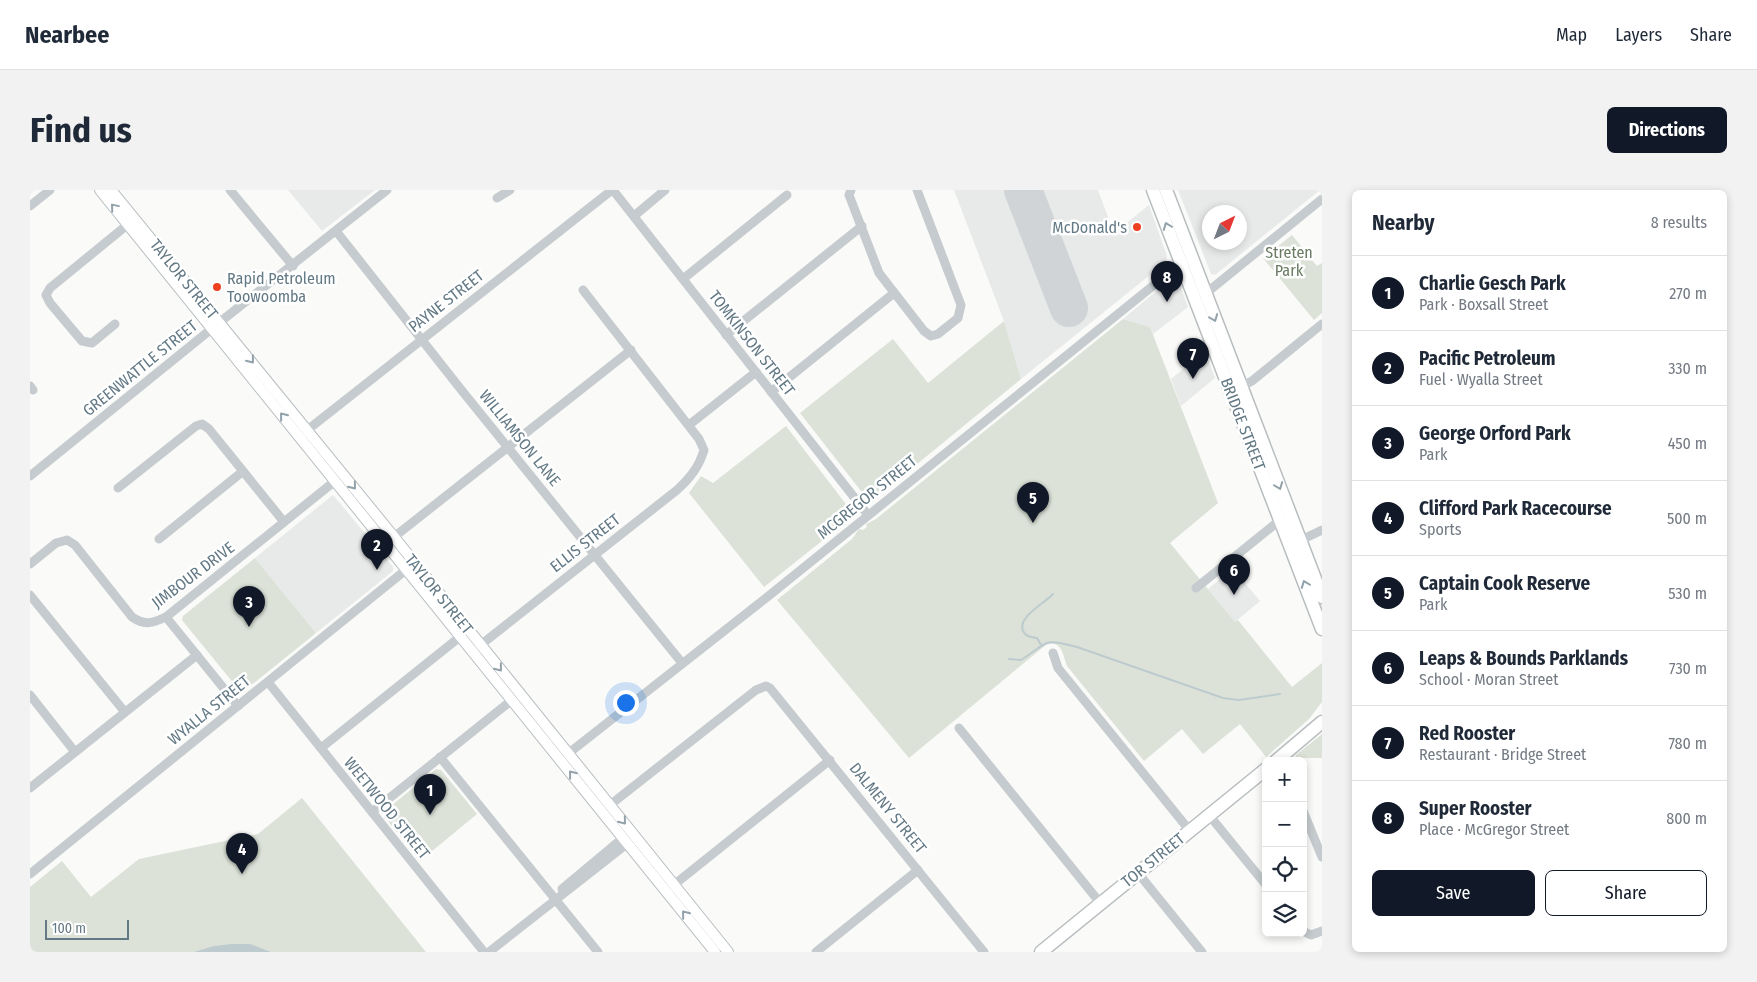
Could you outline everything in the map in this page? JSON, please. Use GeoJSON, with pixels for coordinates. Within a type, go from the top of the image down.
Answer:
{"type":"FeatureCollection","features":[{"type":"Feature","properties":{"kind":"highway","name":"BRIDGE STREET"},"geometry":{"type":"LineString","coordinates":[[1153,190],[1205,294],[1280,520],[1295,543],[1322,598]]}},
{"type":"Feature","properties":{"kind":"highway","name":"BRIDGE STREET"},"geometry":{"type":"LineString","coordinates":[[1166,190],[1186,259],[1295,543],[1322,629]]}},
{"type":"Feature","properties":{"kind":"highway"},"geometry":{"type":"LineString","coordinates":[[1282,757],[1322,722]]}},
{"type":"Feature","properties":{"kind":"highway","name":"TOR STREET"},"geometry":{"type":"LineString","coordinates":[[1044,951],[1262,772]]}},
{"type":"Feature","properties":{"kind":"main road","name":"TAYLOR STREET"},"geometry":{"type":"LineString","coordinates":[[100,190],[132,222],[303,433],[394,537],[512,700],[610,806],[715,952]]}},
{"type":"Feature","properties":{"kind":"main road","name":"TAYLOR STREET"},"geometry":{"type":"LineString","coordinates":[[111,190],[132,222]]}},
{"type":"Feature","properties":{"kind":"main road","name":"TAYLOR STREET"},"geometry":{"type":"LineString","coordinates":[[303,433],[336,481],[461,636],[476,648],[564,757],[626,841],[728,952]]}},
{"type":"Feature","properties":{"kind":"main road"},"geometry":{"type":"LineString","coordinates":[[394,537],[396,545],[409,562],[407,569]]}},
{"type":"Feature","properties":{"kind":"street"},"geometry":{"type":"LineString","coordinates":[[30,206],[50,190]]}},
{"type":"Feature","properties":{"kind":"street"},"geometry":{"type":"LineString","coordinates":[[230,190],[293,266]]}},
{"type":"Feature","properties":{"kind":"street","name":"GREENWATTLE STREET"},"geometry":{"type":"LineString","coordinates":[[30,476],[216,325],[387,190]]}},
{"type":"Feature","properties":{"kind":"street"},"geometry":{"type":"LineString","coordinates":[[497,198],[510,190]]}},
{"type":"Feature","properties":{"kind":"street","name":"TOMKINSON STREET"},"geometry":{"type":"LineString","coordinates":[[612,190],[868,515]]}},
{"type":"Feature","properties":{"kind":"street","name":"PAYNE STREET"},"geometry":{"type":"LineString","coordinates":[[303,433],[612,190]]}},
{"type":"Feature","properties":{"kind":"street"},"geometry":{"type":"LineString","coordinates":[[634,216],[665,190]]}},
{"type":"Feature","properties":{"kind":"street"},"geometry":{"type":"LineString","coordinates":[[851,190],[849,195],[879,273],[924,331],[931,336],[938,334],[958,318],[961,305],[917,190]]}},
{"type":"Feature","properties":{"kind":"street"},"geometry":{"type":"LineString","coordinates":[[683,279],[787,195]]}},
{"type":"Feature","properties":{"kind":"street"},"geometry":{"type":"LineString","coordinates":[[1205,294],[1322,199]]}},
{"type":"Feature","properties":{"kind":"street"},"geometry":{"type":"LineString","coordinates":[[114,324],[92,343],[82,341],[50,303],[46,295],[50,288],[132,222]]}},
{"type":"Feature","properties":{"kind":"street"},"geometry":{"type":"LineString","coordinates":[[726,335],[862,226]]}},
{"type":"Feature","properties":{"kind":"street","name":"WILLIAMSON LANE"},"geometry":{"type":"LineString","coordinates":[[336,231],[463,392],[682,663]]}},
{"type":"Feature","properties":{"kind":"street","name":"MCGREGOR STREET"},"geometry":{"type":"LineString","coordinates":[[564,757],[1186,259]]}},
{"type":"Feature","properties":{"kind":"street"},"geometry":{"type":"LineString","coordinates":[[583,290],[689,425],[756,372]]}},
{"type":"Feature","properties":{"kind":"street"},"geometry":{"type":"LineString","coordinates":[[771,392],[894,293]]}},
{"type":"Feature","properties":{"kind":"street"},"geometry":{"type":"LineString","coordinates":[[1236,389],[1252,381],[1322,324]]}},
{"type":"Feature","properties":{"kind":"street"},"geometry":{"type":"LineString","coordinates":[[394,537],[631,350]]}},
{"type":"Feature","properties":{"kind":"street"},"geometry":{"type":"LineString","coordinates":[[118,488],[196,426],[202,424],[209,429],[284,522]]}},
{"type":"Feature","properties":{"kind":"street","name":"ELLIS STREET"},"geometry":{"type":"LineString","coordinates":[[476,648],[686,482],[700,462],[704,450],[689,425]]}},
{"type":"Feature","properties":{"kind":"street"},"geometry":{"type":"LineString","coordinates":[[159,539],[242,472]]}},
{"type":"Feature","properties":{"kind":"street","name":"JIMBOUR DRIVE"},"geometry":{"type":"LineString","coordinates":[[30,564],[56,543],[67,540],[75,545],[132,617],[140,623],[154,622],[166,618],[336,481]]}},
{"type":"Feature","properties":{"kind":"street"},"geometry":{"type":"LineString","coordinates":[[1196,588],[1280,520]]}},
{"type":"Feature","properties":{"kind":"street"},"geometry":{"type":"LineString","coordinates":[[1295,543],[1322,530]]}},
{"type":"Feature","properties":{"kind":"street","name":"WYALLA STREET"},"geometry":{"type":"LineString","coordinates":[[30,874],[407,569]]}},
{"type":"Feature","properties":{"kind":"street"},"geometry":{"type":"LineString","coordinates":[[30,594],[124,711]]}},
{"type":"Feature","properties":{"kind":"street"},"geometry":{"type":"LineString","coordinates":[[166,618],[238,706]]}},
{"type":"Feature","properties":{"kind":"street"},"geometry":{"type":"LineString","coordinates":[[321,748],[461,636]]}},
{"type":"Feature","properties":{"kind":"street"},"geometry":{"type":"LineString","coordinates":[[1053,653],[1058,668],[1190,831]]}},
{"type":"Feature","properties":{"kind":"street"},"geometry":{"type":"LineString","coordinates":[[30,788],[124,711],[197,655]]}},
{"type":"Feature","properties":{"kind":"street","name":"WEETWOOD STREET"},"geometry":{"type":"LineString","coordinates":[[268,682],[484,952]]}},
{"type":"Feature","properties":{"kind":"street","name":"DALMENY STREET"},"geometry":{"type":"LineString","coordinates":[[610,806],[756,690],[766,686],[774,692],[830,760],[984,952]]}},
{"type":"Feature","properties":{"kind":"street"},"geometry":{"type":"LineString","coordinates":[[30,695],[75,752]]}},
{"type":"Feature","properties":{"kind":"street"},"geometry":{"type":"LineString","coordinates":[[372,812],[512,700]]}},
{"type":"Feature","properties":{"kind":"street"},"geometry":{"type":"LineString","coordinates":[[958,728],[1101,904]]}},
{"type":"Feature","properties":{"kind":"street"},"geometry":{"type":"LineString","coordinates":[[440,757],[553,900],[598,952]]}},
{"type":"Feature","properties":{"kind":"street"},"geometry":{"type":"LineString","coordinates":[[670,888],[830,760]]}},
{"type":"Feature","properties":{"kind":"street"},"geometry":{"type":"LineString","coordinates":[[1209,815],[1262,880]]}},
{"type":"Feature","properties":{"kind":"street"},"geometry":{"type":"LineString","coordinates":[[1307,820],[1322,857]]}},
{"type":"Feature","properties":{"kind":"street"},"geometry":{"type":"LineString","coordinates":[[488,952],[626,841]]}},
{"type":"Feature","properties":{"kind":"street"},"geometry":{"type":"LineString","coordinates":[[816,952],[918,870]]}},
{"type":"Feature","properties":{"kind":"street"},"geometry":{"type":"LineString","coordinates":[[1138,873],[1202,952]]}},
{"type":"Feature","properties":{"kind":"street"},"geometry":{"type":"LineString","coordinates":[[1307,933],[1322,931]]}},
{"type":"Feature","properties":{"kind":"shaded area"},"geometry":{"type":"Polygon","coordinates":[[[288,190],[375,190],[322,231],[288,190]]]}},
{"type":"Feature","properties":{"kind":"shaded area"},"geometry":{"type":"Polygon","coordinates":[[[954,190],[1098,190],[1114,233],[1149,205],[1167,256],[1166,262],[1021,379],[1004,321],[954,190]]]}},
{"type":"Feature","properties":{"kind":"shaded area"},"geometry":{"type":"Polygon","coordinates":[[[1178,190],[1320,190],[1247,249],[1247,205],[1202,205],[1202,250],[1246,250],[1215,275],[1211,274],[1178,190]]]}},
{"type":"Feature","properties":{"kind":"shaded area"},"geometry":{"type":"Polygon","coordinates":[[[1173,277],[1178,279],[1188,307],[1153,334],[1150,327],[1123,319],[1173,277]]]}},
{"type":"Feature","properties":{"kind":"shaded area"},"geometry":{"type":"Polygon","coordinates":[[[1205,351],[1215,378],[1181,406],[1171,379],[1205,351]]]}},
{"type":"Feature","properties":{"kind":"shaded area"},"geometry":{"type":"Polygon","coordinates":[[[333,495],[393,567],[393,571],[316,633],[255,558],[333,495]]]}},
{"type":"Feature","properties":{"kind":"shaded area"},"geometry":{"type":"Polygon","coordinates":[[[1233,569],[1260,601],[1235,622],[1208,589],[1233,569]]]}},
{"type":"Feature","properties":{"kind":"shaded area"},"geometry":{"type":"Polygon","coordinates":[[[250,944],[271,952],[194,952],[214,946],[250,944]]]}},
{"type":"Feature","properties":{"kind":"green space","name":"Streten Park"},"geometry":{"type":"Polygon","coordinates":[[[1292,235],[1317,266],[1322,263],[1322,313],[1314,320],[1263,258],[1292,235]]]}},
{"type":"Feature","properties":{"kind":"green space"},"geometry":{"type":"Polygon","coordinates":[[[1123,319],[1150,327],[1218,503],[1170,543],[1235,622],[1238,620],[1292,687],[1322,663],[1322,702],[1309,719],[1266,757],[1240,724],[1203,754],[1182,729],[1144,761],[1067,666],[1059,647],[1047,644],[909,758],[777,600],[852,539],[859,529],[863,530],[867,527],[866,524],[876,519],[1123,319]]]}},
{"type":"Feature","properties":{"kind":"green space"},"geometry":{"type":"Polygon","coordinates":[[[1004,321],[1021,379],[873,500],[868,500],[800,413],[893,339],[928,383],[1004,321]]]}},
{"type":"Feature","properties":{"kind":"green space"},"geometry":{"type":"Polygon","coordinates":[[[786,426],[852,512],[852,517],[764,587],[689,493],[701,476],[713,483],[786,426]]]}},
{"type":"Feature","properties":{"kind":"green space"},"geometry":{"type":"Polygon","coordinates":[[[255,558],[316,633],[244,691],[239,690],[182,620],[183,616],[255,558]]]}},
{"type":"Feature","properties":{"kind":"green space"},"geometry":{"type":"Polygon","coordinates":[[[1322,734],[1322,758],[1295,757],[1322,734]]]}},
{"type":"Feature","properties":{"kind":"green space"},"geometry":{"type":"Polygon","coordinates":[[[436,769],[441,770],[477,814],[420,861],[384,816],[385,811],[436,769]]]}},
{"type":"Feature","properties":{"kind":"green space"},"geometry":{"type":"Polygon","coordinates":[[[302,798],[426,952],[30,952],[30,887],[62,861],[91,897],[139,859],[258,834],[302,798]]]}},
{"type":"Feature","properties":{"kind":"waterway"},"geometry":{"type":"LineString","coordinates":[[1041,645],[1037,638],[1026,634],[1022,626],[1028,616],[1053,594]]}},
{"type":"Feature","properties":{"kind":"waterway"},"geometry":{"type":"LineString","coordinates":[[1009,659],[1021,660],[1046,643],[1057,642],[1077,647],[1223,698],[1239,700],[1280,694]]}},
{"type":"Feature","properties":{"kind":"runway"},"geometry":{"type":"LineString","coordinates":[[1023,190],[1069,308]]}},
{"type":"Feature","properties":{"kind":"place","name":"McDonald's"},"geometry":{"type":"Point","coordinates":[1137,227]}},
{"type":"Feature","properties":{"kind":"place","name":"Rapid Petroleum Toowoomba"},"geometry":{"type":"Point","coordinates":[217,287]}},
{"type":"Feature","properties":{"kind":"place","name":"Super Rooster"},"geometry":{"type":"Point","coordinates":[1167,302]}},
{"type":"Feature","properties":{"kind":"place","name":"Red Rooster"},"geometry":{"type":"Point","coordinates":[1193,379]}},
{"type":"Feature","properties":{"kind":"place","name":"Captain Cook Reserve"},"geometry":{"type":"Point","coordinates":[1033,523]}},
{"type":"Feature","properties":{"kind":"place","name":"Pacific Petroleum"},"geometry":{"type":"Point","coordinates":[377,570]}},
{"type":"Feature","properties":{"kind":"place","name":"Leaps & Bounds Parklands"},"geometry":{"type":"Point","coordinates":[1234,595]}},
{"type":"Feature","properties":{"kind":"place","name":"George Orford Park"},"geometry":{"type":"Point","coordinates":[249,627]}},
{"type":"Feature","properties":{"kind":"place","name":"Charlie Gesch Park"},"geometry":{"type":"Point","coordinates":[430,815]}},
{"type":"Feature","properties":{"kind":"place","name":"Clifford Park Racecourse"},"geometry":{"type":"Point","coordinates":[242,874]}}]}
